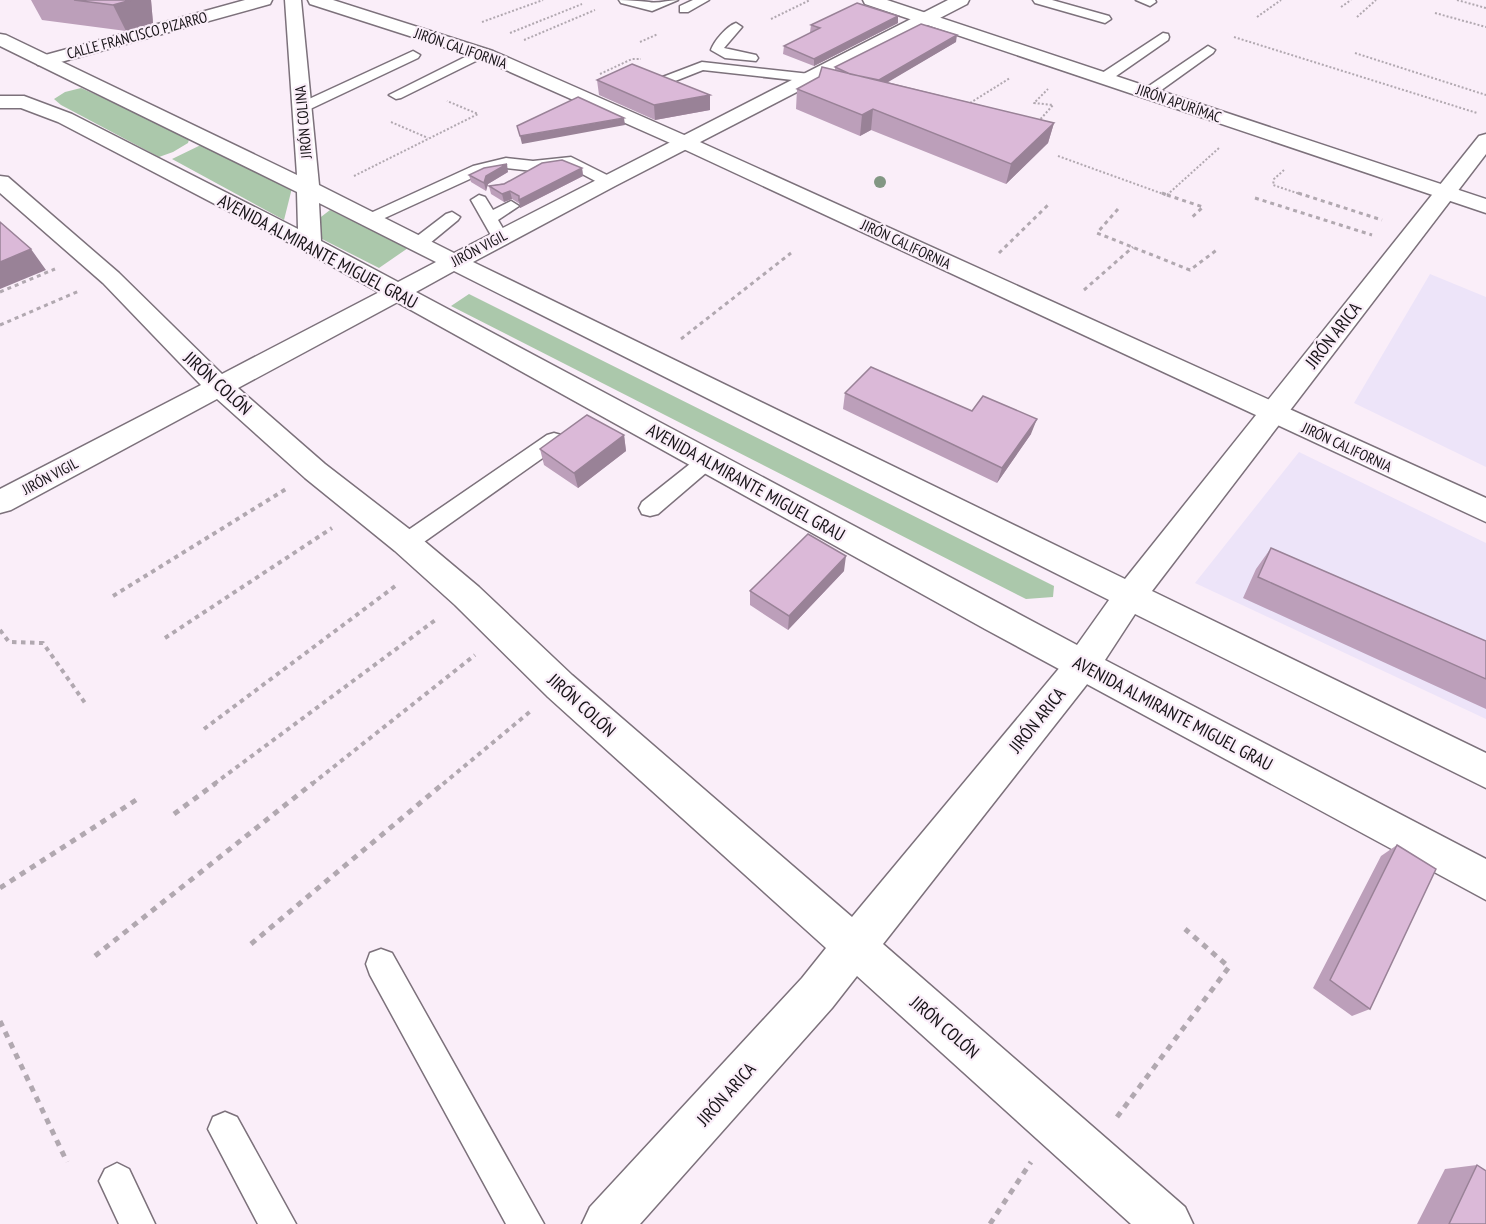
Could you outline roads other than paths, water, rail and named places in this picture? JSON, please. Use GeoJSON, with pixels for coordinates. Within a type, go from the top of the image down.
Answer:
{"type":"FeatureCollection","features":[{"type":"Feature","properties":{"kind":"main road","name":"CALLE FRANCISCO PIZARRO"},"geometry":{"type":"LineString","coordinates":[[0,100],[38,73],[264,0]]}},
{"type":"Feature","properties":{"kind":"main road","name":"JIRÓN COLINA"},"geometry":{"type":"LineString","coordinates":[[293,0],[301,108],[315,192],[309,243]]}},
{"type":"Feature","properties":{"kind":"main road","name":"JIRÓN CALIFORNIA"},"geometry":{"type":"LineString","coordinates":[[316,0],[480,52],[684,142],[1486,511]]}},
{"type":"Feature","properties":{"kind":"main road","name":"JIRÓN APURÍMAC"},"geometry":{"type":"LineString","coordinates":[[871,0],[1486,206]]}},
{"type":"Feature","properties":{"kind":"main road","name":"JIRÓN VIGIL"},"geometry":{"type":"LineString","coordinates":[[0,502],[684,142],[808,70],[834,66],[961,0]]}},
{"type":"Feature","properties":{"kind":"main road"},"geometry":{"type":"LineString","coordinates":[[0,39],[38,73],[197,133],[652,361],[1486,771]]}},
{"type":"Feature","properties":{"kind":"main road","name":"AVENIDA ALMIRANTE MIGUEL GRAU"},"geometry":{"type":"LineString","coordinates":[[0,100],[24,102],[44,108],[309,243],[707,461],[1486,880]]}},
{"type":"Feature","properties":{"kind":"main road"},"geometry":{"type":"LineString","coordinates":[[146,160],[179,152],[194,142],[197,133]]}},
{"type":"Feature","properties":{"kind":"main road"},"geometry":{"type":"LineString","coordinates":[[237,153],[277,146],[304,134]]}},
{"type":"Feature","properties":{"kind":"main road","name":"JIRÓN ARICA"},"geometry":{"type":"LineString","coordinates":[[608,1224],[855,948],[1083,664],[1129,597],[1486,140]]}},
{"type":"Feature","properties":{"kind":"main road","name":"JIRÓN COLÓN"},"geometry":{"type":"LineString","coordinates":[[0,182],[111,278],[195,365],[315,471],[467,596],[560,686],[1168,1224]]}},
{"type":"Feature","properties":{"kind":"lane"},"geometry":{"type":"LineString","coordinates":[[625,0],[652,7],[672,0]]}},
{"type":"Feature","properties":{"kind":"lane"},"geometry":{"type":"LineString","coordinates":[[684,9],[703,0]]}},
{"type":"Feature","properties":{"kind":"lane"},"geometry":{"type":"LineString","coordinates":[[1039,0],[1105,19]]}},
{"type":"Feature","properties":{"kind":"lane"},"geometry":{"type":"LineString","coordinates":[[736,27],[718,47],[718,50],[725,54],[748,58],[768,58]]}},
{"type":"Feature","properties":{"kind":"lane"},"geometry":{"type":"LineString","coordinates":[[1104,78],[1163,36]]}},
{"type":"Feature","properties":{"kind":"lane"},"geometry":{"type":"LineString","coordinates":[[1148,93],[1208,50]]}},
{"type":"Feature","properties":{"kind":"lane"},"geometry":{"type":"LineString","coordinates":[[396,95],[480,52]]}},
{"type":"Feature","properties":{"kind":"lane"},"geometry":{"type":"LineString","coordinates":[[301,108],[412,55]]}},
{"type":"Feature","properties":{"kind":"lane"},"geometry":{"type":"LineString","coordinates":[[665,81],[702,66],[808,70]]}},
{"type":"Feature","properties":{"kind":"lane"},"geometry":{"type":"LineString","coordinates":[[370,219],[478,169],[506,163],[533,166],[571,162],[582,170],[607,181]]}},
{"type":"Feature","properties":{"kind":"lane"},"geometry":{"type":"LineString","coordinates":[[478,169],[503,179],[533,166]]}},
{"type":"Feature","properties":{"kind":"lane"},"geometry":{"type":"LineString","coordinates":[[479,200],[500,237]]}},
{"type":"Feature","properties":{"kind":"lane"},"geometry":{"type":"LineString","coordinates":[[409,201],[449,219],[418,243]]}},
{"type":"Feature","properties":{"kind":"lane"},"geometry":{"type":"LineString","coordinates":[[490,218],[512,206]]}},
{"type":"Feature","properties":{"kind":"lane"},"geometry":{"type":"LineString","coordinates":[[416,552],[554,440]]}},
{"type":"Feature","properties":{"kind":"lane"},"geometry":{"type":"LineString","coordinates":[[650,508],[707,461]]}},
{"type":"Feature","properties":{"kind":"lane"},"geometry":{"type":"LineString","coordinates":[[381,964],[526,1224]]}},
{"type":"Feature","properties":{"kind":"lane"},"geometry":{"type":"LineString","coordinates":[[225,1129],[278,1224]]}},
{"type":"Feature","properties":{"kind":"lane"},"geometry":{"type":"LineString","coordinates":[[117,1181],[137,1224]]}}]}
